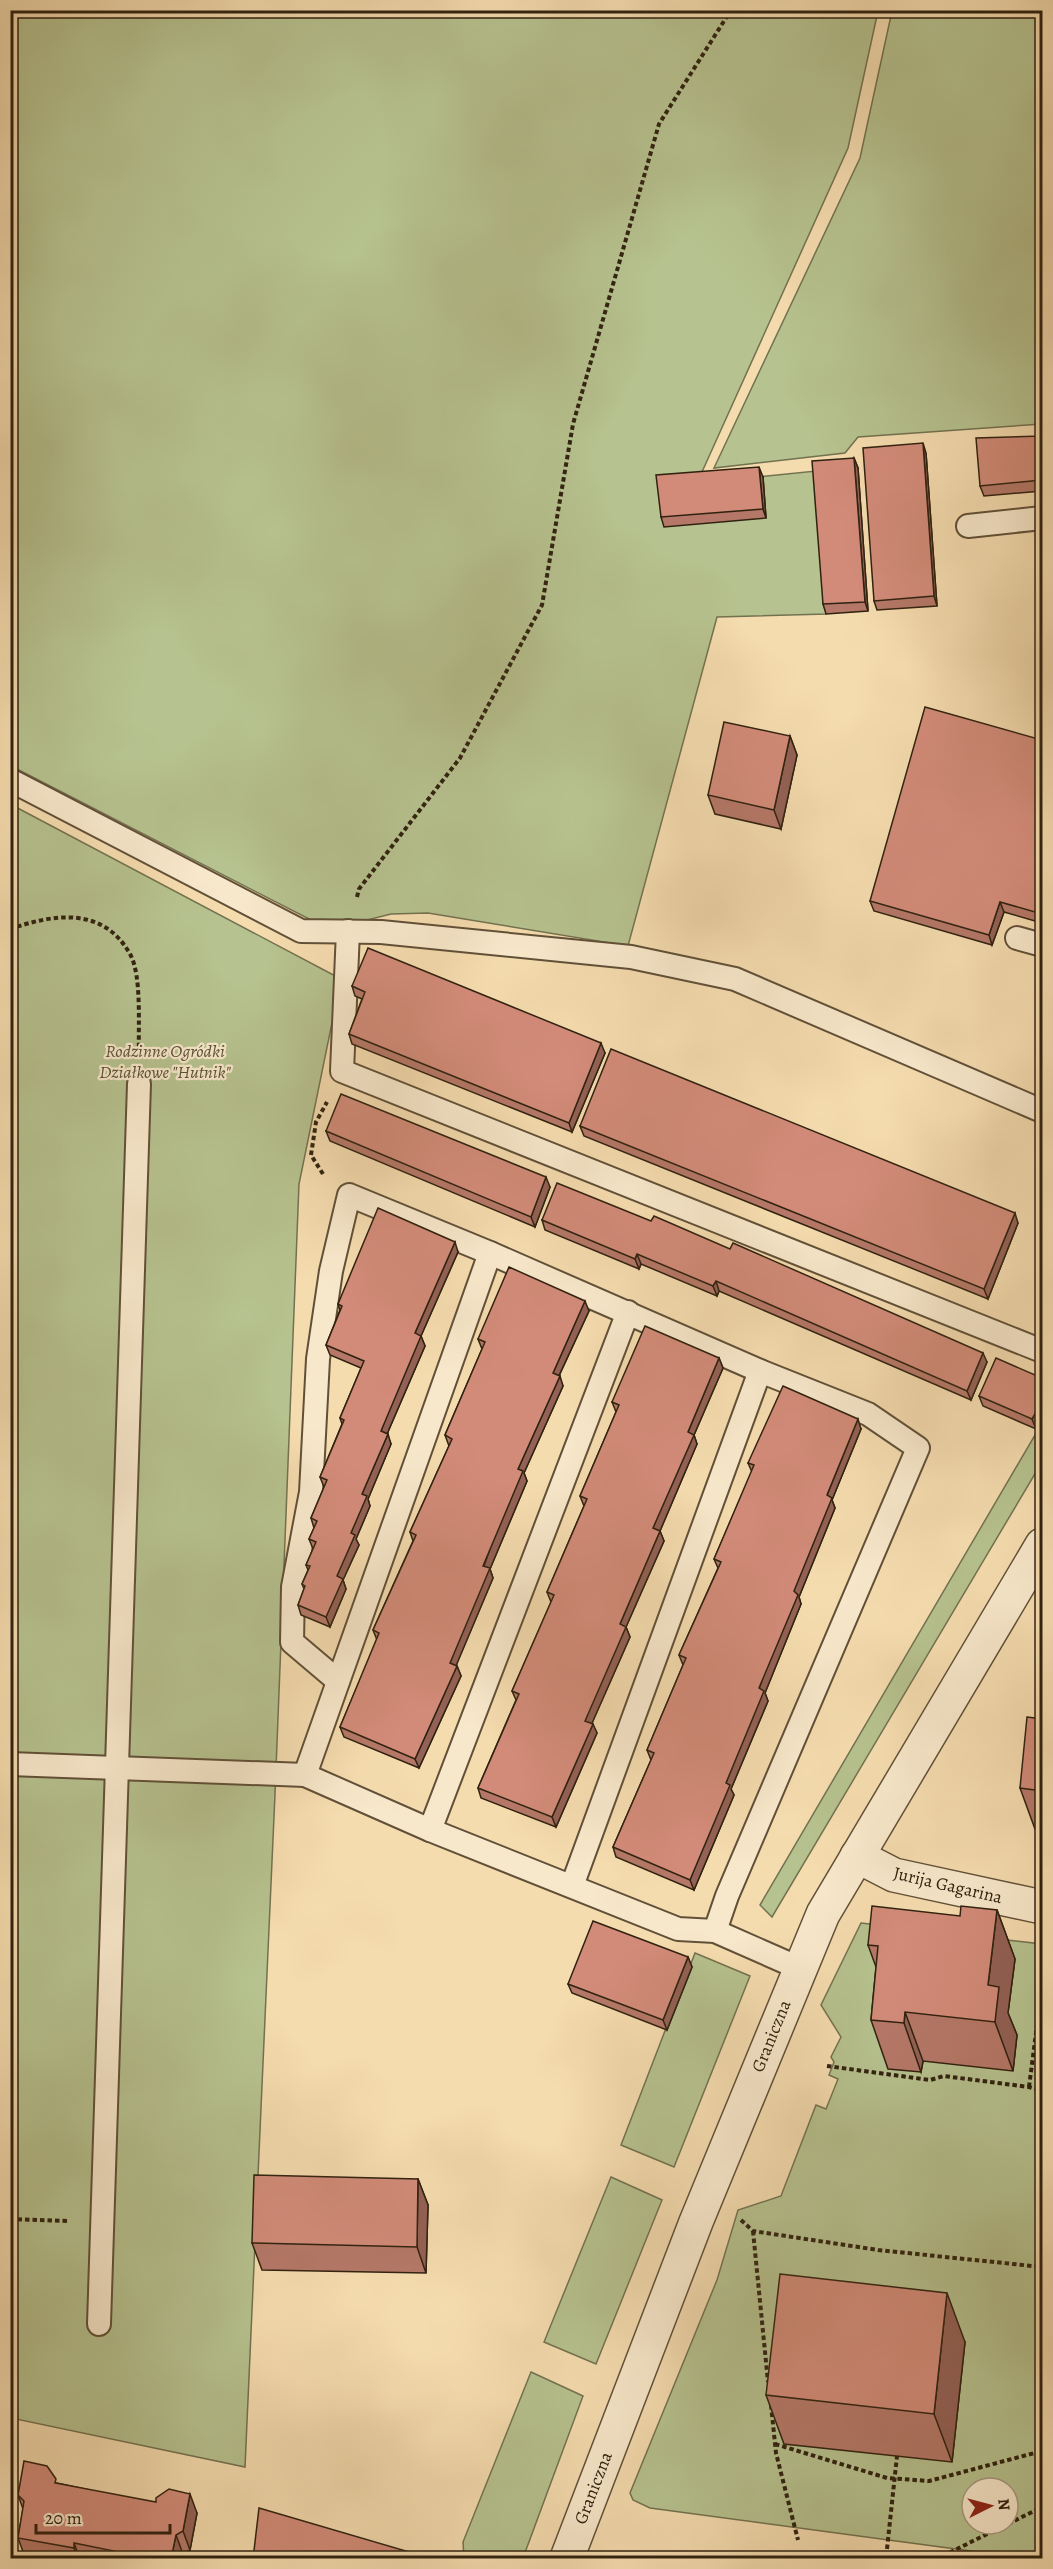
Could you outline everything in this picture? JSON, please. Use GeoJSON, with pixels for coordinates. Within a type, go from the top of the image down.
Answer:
{"type":"FeatureCollection","features":[{"type":"Feature","properties":{"kind":"street","name":"Graniczna"},"geometry":{"type":"LineString","coordinates":[[567,2559],[696,2222],[823,1914],[1042,1545]]}},
{"type":"Feature","properties":{"kind":"street","name":"Jurija Gagarina"},"geometry":{"type":"LineString","coordinates":[[857,1856],[894,1875],[1042,1907]]}},
{"type":"Feature","properties":{"kind":"lane"},"geometry":{"type":"LineString","coordinates":[[968,526],[1042,518]]}},
{"type":"Feature","properties":{"kind":"lane"},"geometry":{"type":"LineString","coordinates":[[10,780],[301,931],[348,931],[434,937],[631,957],[735,979],[1042,1111]]}},
{"type":"Feature","properties":{"kind":"lane"},"geometry":{"type":"LineString","coordinates":[[348,931],[342,1071],[1042,1351]]}},
{"type":"Feature","properties":{"kind":"lane"},"geometry":{"type":"LineString","coordinates":[[1017,938],[1042,945]]}},
{"type":"Feature","properties":{"kind":"lane"},"geometry":{"type":"LineString","coordinates":[[99,2324],[139,1084]]}},
{"type":"Feature","properties":{"kind":"lane"},"geometry":{"type":"LineString","coordinates":[[338,1681],[292,1642],[293,1587],[310,1492],[318,1359],[331,1271],[349,1195],[628,1312],[760,1371],[868,1414],[918,1448],[727,1896],[715,1931]]}},
{"type":"Feature","properties":{"kind":"lane"},"geometry":{"type":"LineString","coordinates":[[305,1774],[490,1253]]}},
{"type":"Feature","properties":{"kind":"lane"},"geometry":{"type":"LineString","coordinates":[[430,1830],[628,1312]]}},
{"type":"Feature","properties":{"kind":"lane"},"geometry":{"type":"LineString","coordinates":[[572,1886],[760,1371]]}},
{"type":"Feature","properties":{"kind":"lane"},"geometry":{"type":"LineString","coordinates":[[10,1764],[305,1774],[430,1830],[678,1929],[715,1931],[800,1968]]}},
{"type":"Feature","properties":{"kind":"path"},"geometry":{"type":"LineString","coordinates":[[348,931],[359,889],[460,758],[542,605],[573,424],[659,124],[731,10]]}},
{"type":"Feature","properties":{"kind":"path"},"geometry":{"type":"LineString","coordinates":[[10,929],[34,921],[73,916],[108,927],[130,955],[138,993],[139,1084]]}},
{"type":"Feature","properties":{"kind":"path"},"geometry":{"type":"LineString","coordinates":[[342,1071],[316,1122],[311,1155],[328,1183],[349,1195]]}},
{"type":"Feature","properties":{"kind":"path"},"geometry":{"type":"LineString","coordinates":[[1029,2087],[1042,1987]]}},
{"type":"Feature","properties":{"kind":"path"},"geometry":{"type":"LineString","coordinates":[[827,2066],[930,2080],[944,2076],[1029,2087],[1042,2091]]}},
{"type":"Feature","properties":{"kind":"path"},"geometry":{"type":"LineString","coordinates":[[10,2219],[101,2223]]}},
{"type":"Feature","properties":{"kind":"path"},"geometry":{"type":"LineString","coordinates":[[739,2219],[753,2231],[878,2250],[1042,2267]]}},
{"type":"Feature","properties":{"kind":"path"},"geometry":{"type":"LineString","coordinates":[[753,2231],[769,2389]]}},
{"type":"Feature","properties":{"kind":"path"},"geometry":{"type":"LineString","coordinates":[[770,2400],[775,2444],[798,2540]]}},
{"type":"Feature","properties":{"kind":"path"},"geometry":{"type":"LineString","coordinates":[[775,2444],[887,2478],[929,2481],[1042,2451]]}},
{"type":"Feature","properties":{"kind":"path"},"geometry":{"type":"LineString","coordinates":[[887,2549],[897,2456]]}},
{"type":"Feature","properties":{"kind":"path"},"geometry":{"type":"LineString","coordinates":[[1020,2518],[1042,2507]]}},
{"type":"Feature","properties":{"kind":"path"},"geometry":{"type":"LineString","coordinates":[[943,2556],[984,2536]]}},
{"type":"Feature","properties":{"kind":"green space"},"geometry":{"type":"Polygon","coordinates":[[[10,11],[878,11],[848,148],[697,483],[816,471],[826,614],[717,617],[628,946],[428,913],[391,914],[359,922],[313,921],[11,766],[10,11]]]}},
{"type":"Feature","properties":{"kind":"green space"},"geometry":{"type":"Polygon","coordinates":[[[892,11],[1042,11],[1042,424],[858,437],[845,453],[714,468],[860,158],[892,11]]]}},
{"type":"Feature","properties":{"kind":"green space","name":"Rodzinne Ogródki Działkowe \"Hutnik\""},"geometry":{"type":"Polygon","coordinates":[[[10,804],[341,979],[299,1184],[245,2467],[11,2418],[10,804]]]}},
{"type":"Feature","properties":{"kind":"green space"},"geometry":{"type":"Polygon","coordinates":[[[1042,1423],[1042,1462],[772,1917],[760,1905],[1042,1423]]]}},
{"type":"Feature","properties":{"kind":"green space"},"geometry":{"type":"Polygon","coordinates":[[[861,1923],[1042,1944],[1042,2558],[1009,2558],[1008,2556],[650,2508],[633,2500],[630,2493],[717,2280],[738,2210],[781,2196],[816,2105],[826,2109],[838,2079],[829,2075],[834,2062],[831,2057],[841,2037],[821,2005],[861,1923]]]}},
{"type":"Feature","properties":{"kind":"green space"},"geometry":{"type":"Polygon","coordinates":[[[695,1953],[750,1976],[674,2167],[621,2145],[695,1953]]]}},
{"type":"Feature","properties":{"kind":"green space"},"geometry":{"type":"Polygon","coordinates":[[[611,2177],[662,2200],[596,2364],[544,2342],[611,2177]]]}},
{"type":"Feature","properties":{"kind":"green space"},"geometry":{"type":"Polygon","coordinates":[[[531,2372],[583,2396],[523,2558],[464,2558],[463,2542],[531,2372]]]}},
{"type":"Feature","properties":{"kind":"building"},"geometry":{"type":"Polygon","coordinates":[[[1042,436],[1042,480],[980,486],[976,438],[1042,436]]]}},
{"type":"Feature","properties":{"kind":"building"},"geometry":{"type":"Polygon","coordinates":[[[923,443],[934,596],[874,601],[863,448],[923,443]]]}},
{"type":"Feature","properties":{"kind":"building"},"geometry":{"type":"Polygon","coordinates":[[[854,458],[865,602],[823,604],[812,461],[854,458]]]}},
{"type":"Feature","properties":{"kind":"building"},"geometry":{"type":"Polygon","coordinates":[[[759,467],[763,509],[661,517],[656,475],[759,467]]]}},
{"type":"Feature","properties":{"kind":"building"},"geometry":{"type":"Polygon","coordinates":[[[925,707],[1042,740],[1042,914],[1000,902],[989,935],[870,901],[925,707]]]}},
{"type":"Feature","properties":{"kind":"building"},"geometry":{"type":"Polygon","coordinates":[[[724,722],[790,736],[774,810],[708,795],[724,722]]]}},
{"type":"Feature","properties":{"kind":"building"},"geometry":{"type":"Polygon","coordinates":[[[368,948],[601,1043],[569,1123],[349,1034],[365,992],[352,986],[368,948]]]}},
{"type":"Feature","properties":{"kind":"building"},"geometry":{"type":"Polygon","coordinates":[[[611,1049],[1015,1213],[984,1289],[580,1126],[611,1049]]]}},
{"type":"Feature","properties":{"kind":"building"},"geometry":{"type":"Polygon","coordinates":[[[341,1094],[546,1177],[531,1217],[326,1131],[341,1094]]]}},
{"type":"Feature","properties":{"kind":"building"},"geometry":{"type":"Polygon","coordinates":[[[557,1183],[651,1221],[654,1216],[730,1249],[733,1243],[983,1353],[967,1391],[716,1281],[713,1286],[637,1254],[635,1259],[542,1220],[557,1183]]]}},
{"type":"Feature","properties":{"kind":"building"},"geometry":{"type":"Polygon","coordinates":[[[378,1208],[455,1242],[415,1333],[421,1336],[381,1431],[388,1434],[362,1494],[367,1496],[351,1533],[355,1535],[337,1576],[343,1579],[326,1617],[298,1605],[305,1586],[302,1584],[310,1566],[306,1565],[316,1542],[309,1539],[317,1521],[311,1518],[327,1480],[320,1477],[344,1420],[340,1418],[364,1361],[326,1345],[342,1306],[338,1304],[378,1208]]]}},
{"type":"Feature","properties":{"kind":"building"},"geometry":{"type":"Polygon","coordinates":[[[509,1267],[585,1301],[553,1373],[560,1376],[518,1469],[523,1471],[483,1566],[490,1568],[450,1663],[457,1666],[415,1759],[340,1727],[379,1633],[373,1630],[416,1535],[410,1532],[452,1439],[445,1435],[485,1342],[478,1339],[509,1267]]]}},
{"type":"Feature","properties":{"kind":"building"},"geometry":{"type":"Polygon","coordinates":[[[645,1326],[719,1358],[688,1432],[694,1435],[653,1528],[660,1531],[620,1624],[626,1627],[585,1721],[593,1724],[552,1817],[478,1788],[519,1694],[512,1691],[554,1595],[547,1592],[587,1499],[580,1496],[619,1405],[612,1402],[645,1326]]]}},
{"type":"Feature","properties":{"kind":"building"},"geometry":{"type":"Polygon","coordinates":[[[996,1358],[1042,1378],[1042,1401],[1032,1419],[979,1396],[996,1358]]]}},
{"type":"Feature","properties":{"kind":"building"},"geometry":{"type":"Polygon","coordinates":[[[783,1386],[858,1419],[827,1495],[832,1498],[794,1591],[798,1595],[759,1688],[764,1691],[726,1783],[730,1785],[690,1880],[613,1847],[654,1753],[647,1750],[686,1658],[679,1655],[721,1562],[714,1559],[754,1465],[748,1463],[783,1386]]]}},
{"type":"Feature","properties":{"kind":"building"},"geometry":{"type":"Polygon","coordinates":[[[1027,1717],[1042,1719],[1042,1791],[1020,1788],[1027,1717]]]}},
{"type":"Feature","properties":{"kind":"building"},"geometry":{"type":"Polygon","coordinates":[[[872,1906],[960,1916],[961,1906],[997,1910],[988,1985],[999,1987],[995,2022],[905,2012],[904,2023],[871,2020],[878,1946],[868,1945],[872,1906]]]}},
{"type":"Feature","properties":{"kind":"building"},"geometry":{"type":"Polygon","coordinates":[[[593,1921],[688,1957],[663,2020],[568,1984],[593,1921]]]}},
{"type":"Feature","properties":{"kind":"building"},"geometry":{"type":"Polygon","coordinates":[[[254,2175],[418,2179],[417,2247],[252,2243],[254,2175]]]}},
{"type":"Feature","properties":{"kind":"building"},"geometry":{"type":"Polygon","coordinates":[[[780,2274],[947,2293],[934,2414],[766,2395],[780,2274]]]}},
{"type":"Feature","properties":{"kind":"building"},"geometry":{"type":"Polygon","coordinates":[[[24,2461],[47,2466],[56,2479],[55,2483],[156,2502],[156,2498],[169,2489],[190,2494],[183,2531],[176,2535],[171,2559],[125,2559],[114,2556],[114,2551],[74,2543],[74,2548],[18,2538],[24,2501],[18,2495],[24,2461]]]}},
{"type":"Feature","properties":{"kind":"building"},"geometry":{"type":"Polygon","coordinates":[[[259,2508],[433,2559],[253,2559],[259,2508]]]}}]}
